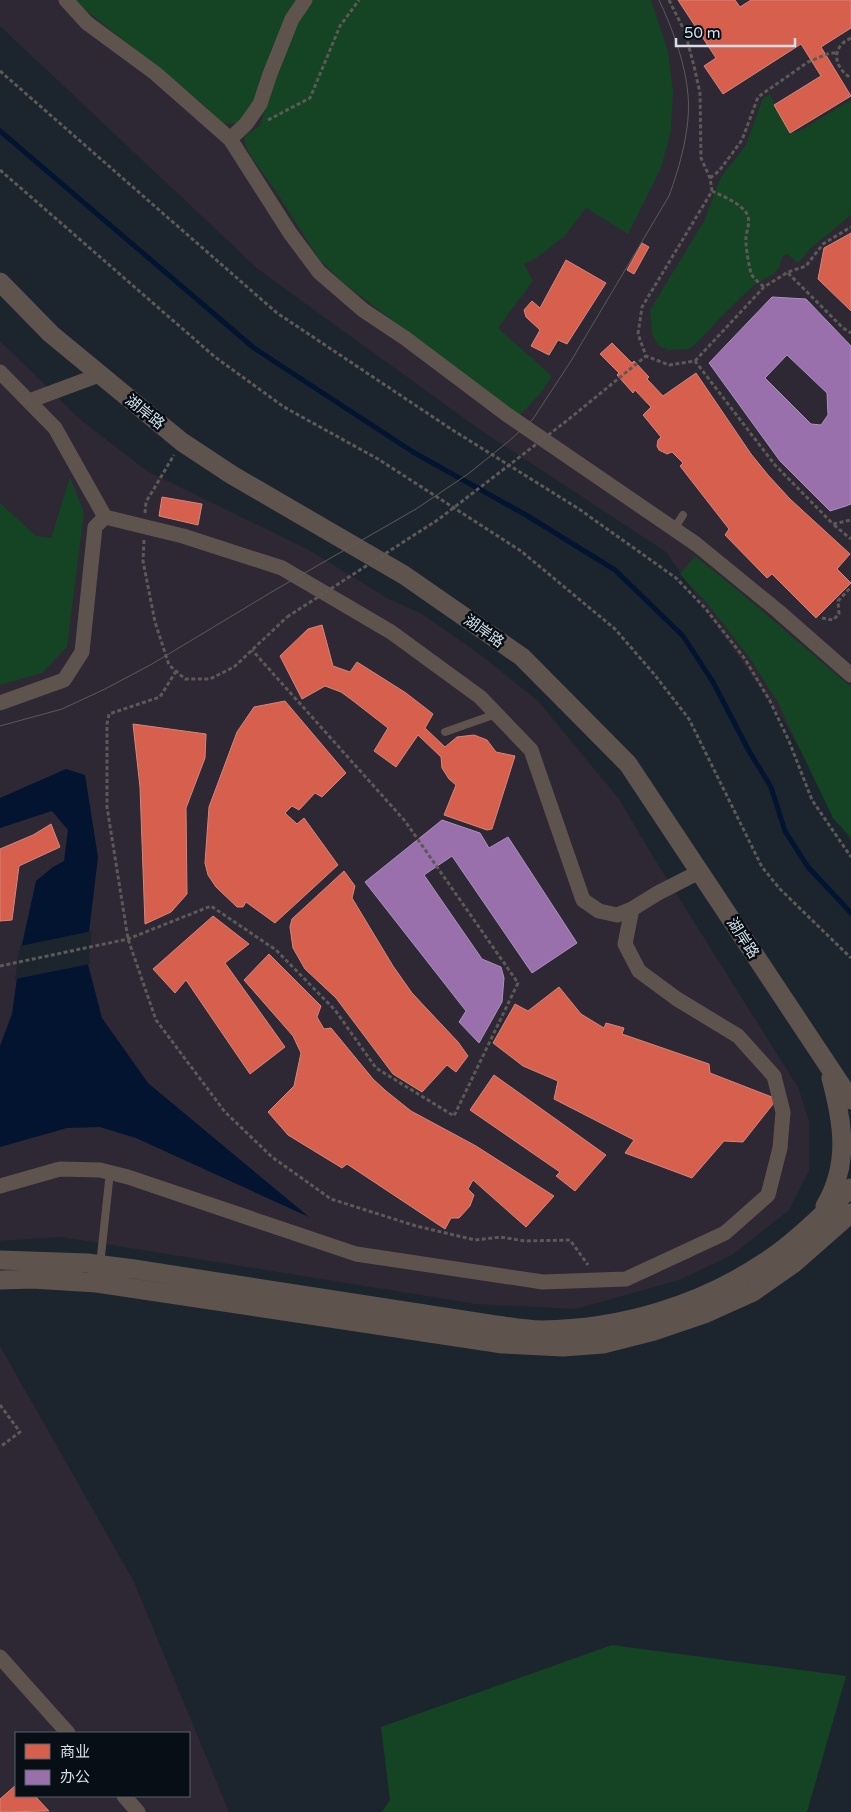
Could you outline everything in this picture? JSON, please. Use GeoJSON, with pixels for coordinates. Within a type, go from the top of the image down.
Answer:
{"type":"FeatureCollection","features":[{"type":"Feature","properties":{"kind":"street"},"geometry":{"type":"LineString","coordinates":[[66,0],[87,23],[155,73],[230,140],[290,233],[319,272],[363,310],[405,338],[506,414],[696,544],[778,611],[851,675]]}},
{"type":"Feature","properties":{"kind":"street"},"geometry":{"type":"LineString","coordinates":[[230,140],[246,124],[260,104],[292,19],[305,0]]}},
{"type":"Feature","properties":{"kind":"street","name":"湖岸路"},"geometry":{"type":"LineString","coordinates":[[0,282],[51,334],[182,442],[232,475],[404,575],[522,657],[628,764],[851,1100]]}},
{"type":"Feature","properties":{"kind":"street"},"geometry":{"type":"LineString","coordinates":[[0,372],[55,428],[105,516],[144,525],[282,568],[391,632],[480,697],[531,750],[583,900],[599,911],[617,914],[632,909],[658,893],[700,872]]}},
{"type":"Feature","properties":{"kind":"street"},"geometry":{"type":"LineString","coordinates":[[29,401],[99,375]]}},
{"type":"Feature","properties":{"kind":"street"},"geometry":{"type":"LineString","coordinates":[[0,702],[64,680],[82,652],[95,527],[105,516]]}},
{"type":"Feature","properties":{"kind":"street"},"geometry":{"type":"LineString","coordinates":[[0,1186],[60,1169],[100,1170],[356,1254],[543,1282],[626,1279],[726,1233],[768,1195],[780,1148],[784,1112],[774,1076],[738,1036],[639,971],[625,944],[632,909]]}},
{"type":"Feature","properties":{"kind":"street"},"geometry":{"type":"LineString","coordinates":[[821,1228],[831,1195],[838,1180],[842,1147],[838,1111],[827,1065]]}},
{"type":"Feature","properties":{"kind":"street"},"geometry":{"type":"LineString","coordinates":[[0,1280],[32,1279],[97,1283],[503,1344],[563,1347],[603,1344],[654,1331],[704,1314],[753,1292],[793,1264],[851,1188]]}},
{"type":"Feature","properties":{"kind":"street"},"geometry":{"type":"LineString","coordinates":[[0,1260],[39,1260],[100,1265],[489,1324],[541,1330],[592,1326],[653,1314],[699,1298],[737,1279],[821,1228],[851,1213]]}},
{"type":"Feature","properties":{"kind":"street"},"geometry":{"type":"LineString","coordinates":[[821,1228],[851,1225]]}},
{"type":"Feature","properties":{"kind":"street"},"geometry":{"type":"LineString","coordinates":[[0,1657],[67,1732]]}},
{"type":"Feature","properties":{"kind":"street"},"geometry":{"type":"LineString","coordinates":[[125,1797],[138,1812]]}},
{"type":"Feature","properties":{"kind":"lane"},"geometry":{"type":"LineString","coordinates":[[674,529],[682,515]]}},
{"type":"Feature","properties":{"kind":"lane"},"geometry":{"type":"LineString","coordinates":[[445,732],[496,714]]}},
{"type":"Feature","properties":{"kind":"lane"},"geometry":{"type":"LineString","coordinates":[[100,1265],[110,1172]]}},
{"type":"Feature","properties":{"kind":"path"},"geometry":{"type":"LineString","coordinates":[[265,121],[310,98],[340,26],[359,0]]}},
{"type":"Feature","properties":{"kind":"path"},"geometry":{"type":"LineString","coordinates":[[669,0],[684,32],[694,66],[700,93],[701,158],[710,178],[712,191],[642,307],[638,334],[646,356],[669,365],[695,361],[764,287],[788,272],[806,266],[823,244],[851,227]]}},
{"type":"Feature","properties":{"kind":"path"},"geometry":{"type":"LineString","coordinates":[[851,38],[840,45],[837,52],[839,68],[851,78]]}},
{"type":"Feature","properties":{"kind":"path"},"geometry":{"type":"LineString","coordinates":[[710,178],[719,172],[742,140],[758,97],[808,62],[837,52]]}},
{"type":"Feature","properties":{"kind":"path"},"geometry":{"type":"LineString","coordinates":[[0,71],[276,313],[451,429],[579,508],[676,578],[705,608],[745,659],[770,701],[812,800],[851,857]]}},
{"type":"Feature","properties":{"kind":"path"},"geometry":{"type":"LineString","coordinates":[[0,170],[215,357],[284,407],[378,459],[521,551],[615,630],[690,719],[762,867],[780,889],[851,958]]}},
{"type":"Feature","properties":{"kind":"path"},"geometry":{"type":"LineString","coordinates":[[712,191],[727,198],[745,211],[749,217],[749,228],[746,238],[751,272],[764,287]]}},
{"type":"Feature","properties":{"kind":"path"},"geometry":{"type":"LineString","coordinates":[[788,272],[843,328],[851,333]]}},
{"type":"Feature","properties":{"kind":"path"},"geometry":{"type":"LineString","coordinates":[[182,442],[146,502],[143,561],[150,601],[169,665],[186,679],[210,679],[234,667],[286,617],[438,520],[569,419],[646,356]]}},
{"type":"Feature","properties":{"kind":"path"},"geometry":{"type":"LineString","coordinates":[[695,361],[775,465],[851,539]]}},
{"type":"Feature","properties":{"kind":"path"},"geometry":{"type":"LineString","coordinates":[[834,524],[851,520]]}},
{"type":"Feature","properties":{"kind":"path"},"geometry":{"type":"LineString","coordinates":[[822,618],[833,620],[839,614],[838,601],[851,587]]}},
{"type":"Feature","properties":{"kind":"path"},"geometry":{"type":"LineString","coordinates":[[0,966],[128,940],[211,906],[276,950],[335,1010],[376,1068],[454,1116],[518,983],[405,821],[252,650]]}},
{"type":"Feature","properties":{"kind":"path"},"geometry":{"type":"LineString","coordinates":[[176,671],[160,697],[109,714],[107,724],[107,807],[128,940],[156,1020],[225,1112],[272,1157],[331,1199],[416,1226],[475,1240],[500,1237],[525,1241],[570,1240],[599,1280]]}},
{"type":"Feature","properties":{"kind":"path"},"geometry":{"type":"LineString","coordinates":[[0,1404],[20,1432],[0,1447]]}},
{"type":"Feature","properties":{"kind":"shaded area"},"geometry":{"type":"Polygon","coordinates":[[[0,0],[851,0],[851,841],[784,722],[666,552],[479,429],[259,270],[0,26],[0,0]]]}},
{"type":"Feature","properties":{"kind":"shaded area"},"geometry":{"type":"Polygon","coordinates":[[[0,341],[81,420],[147,471],[309,550],[387,598],[422,614],[482,656],[538,701],[619,799],[799,1089],[809,1122],[809,1170],[789,1210],[732,1255],[679,1280],[576,1309],[476,1304],[62,1237],[0,1241],[0,341]]]}},
{"type":"Feature","properties":{"kind":"shaded area"},"geometry":{"type":"Polygon","coordinates":[[[0,1346],[134,1582],[229,1812],[0,1812],[0,1346]]]}},
{"type":"Feature","properties":{"kind":"green space"},"geometry":{"type":"Polygon","coordinates":[[[76,0],[297,0],[272,48],[255,98],[240,123],[222,124],[203,104],[82,7],[76,0]]]}},
{"type":"Feature","properties":{"kind":"green space"},"geometry":{"type":"Polygon","coordinates":[[[309,0],[651,0],[668,51],[673,92],[671,131],[661,168],[628,234],[586,208],[564,237],[536,258],[524,264],[533,281],[498,328],[552,376],[541,393],[519,416],[346,285],[319,259],[252,158],[244,142],[245,135],[260,126],[270,86],[309,0]]]}},
{"type":"Feature","properties":{"kind":"green space"},"geometry":{"type":"Polygon","coordinates":[[[770,94],[791,133],[801,130],[851,100],[851,215],[810,249],[798,263],[787,254],[782,257],[779,268],[772,275],[755,284],[689,349],[668,350],[658,345],[652,334],[650,310],[704,221],[721,177],[746,145],[763,98],[770,94]]]}},
{"type":"Feature","properties":{"kind":"green space"},"geometry":{"type":"Polygon","coordinates":[[[70,477],[84,513],[67,647],[42,673],[0,685],[0,503],[36,536],[51,538],[70,477]]]}},
{"type":"Feature","properties":{"kind":"green space"},"geometry":{"type":"Polygon","coordinates":[[[695,556],[851,687],[851,838],[833,818],[777,701],[749,657],[707,603],[680,574],[695,556]]]}},
{"type":"Feature","properties":{"kind":"green space"},"geometry":{"type":"Polygon","coordinates":[[[612,1645],[846,1676],[807,1812],[382,1812],[390,1800],[381,1727],[612,1645]]]}},
{"type":"Feature","properties":{"kind":"water"},"geometry":{"type":"Polygon","coordinates":[[[66,769],[85,775],[98,857],[86,957],[102,1018],[148,1083],[309,1217],[136,1138],[100,1127],[67,1128],[0,1147],[0,1046],[12,1014],[21,949],[36,881],[53,867],[64,861],[68,830],[52,811],[0,828],[0,798],[66,769]]]}},
{"type":"Feature","properties":{"kind":"pier"},"geometry":{"type":"Polygon","coordinates":[[[92,931],[90,964],[15,979],[20,946],[92,931]]]}},
{"type":"Feature","properties":{"kind":"building: 商业"},"geometry":{"type":"Polygon","coordinates":[[[678,0],[735,0],[740,7],[751,0],[851,0],[851,28],[821,47],[851,96],[790,133],[774,105],[821,76],[801,44],[723,94],[704,66],[716,58],[678,0]]]}},
{"type":"Feature","properties":{"kind":"building: 商业"},"geometry":{"type":"Polygon","coordinates":[[[851,233],[851,311],[818,279],[824,248],[851,233]]]}},
{"type":"Feature","properties":{"kind":"building: 商业"},"geometry":{"type":"Polygon","coordinates":[[[642,243],[649,247],[634,274],[627,270],[642,243]]]}},
{"type":"Feature","properties":{"kind":"building: 商业"},"geometry":{"type":"Polygon","coordinates":[[[566,260],[606,283],[567,344],[558,340],[549,355],[531,346],[540,330],[526,317],[524,310],[532,301],[540,308],[566,260]]]}},
{"type":"Feature","properties":{"kind":"building: 商业"},"geometry":{"type":"Polygon","coordinates":[[[612,343],[632,363],[634,361],[663,396],[696,373],[751,454],[768,475],[790,499],[850,554],[837,569],[851,583],[816,618],[772,574],[767,578],[725,535],[729,529],[680,466],[683,463],[672,452],[667,454],[659,450],[657,446],[658,440],[661,437],[643,415],[651,407],[635,390],[633,393],[617,375],[619,373],[600,354],[612,343]]]}},
{"type":"Feature","properties":{"kind":"building: 商业"},"geometry":{"type":"Polygon","coordinates":[[[162,497],[202,504],[198,525],[159,516],[162,497]]]}},
{"type":"Feature","properties":{"kind":"building: 商业"},"geometry":{"type":"Polygon","coordinates":[[[322,625],[333,666],[350,672],[357,662],[406,693],[433,714],[425,728],[445,747],[457,737],[474,735],[487,740],[496,752],[515,756],[492,829],[487,830],[444,815],[456,785],[449,779],[442,768],[441,757],[418,735],[396,767],[374,751],[388,728],[341,692],[325,686],[302,699],[280,656],[308,629],[322,625]]]}},
{"type":"Feature","properties":{"kind":"building: 商业"},"geometry":{"type":"Polygon","coordinates":[[[285,701],[346,773],[322,797],[315,793],[299,810],[292,806],[285,813],[297,824],[304,818],[338,865],[275,923],[246,902],[243,907],[237,907],[216,887],[208,875],[205,863],[209,807],[237,732],[254,707],[285,701]]]}},
{"type":"Feature","properties":{"kind":"building: 商业"},"geometry":{"type":"Polygon","coordinates":[[[133,724],[206,734],[205,758],[186,808],[187,894],[171,912],[145,924],[140,787],[133,724]]]}},
{"type":"Feature","properties":{"kind":"building: 商业"},"geometry":{"type":"Polygon","coordinates":[[[51,824],[60,847],[19,866],[12,920],[0,921],[0,849],[33,835],[51,824]]]}},
{"type":"Feature","properties":{"kind":"building: 商业"},"geometry":{"type":"Polygon","coordinates":[[[344,871],[355,886],[352,898],[393,966],[412,993],[458,1042],[468,1056],[456,1072],[447,1065],[422,1092],[393,1074],[336,998],[305,969],[293,948],[290,927],[292,919],[344,871]]]}},
{"type":"Feature","properties":{"kind":"building: 商业"},"geometry":{"type":"Polygon","coordinates":[[[213,916],[249,944],[225,963],[285,1047],[250,1074],[186,980],[175,993],[153,969],[213,916]]]}},
{"type":"Feature","properties":{"kind":"building: 商业"},"geometry":{"type":"Polygon","coordinates":[[[269,954],[321,1006],[317,1017],[324,1029],[331,1028],[373,1079],[386,1091],[411,1111],[476,1146],[554,1196],[526,1227],[473,1180],[468,1189],[474,1195],[470,1206],[459,1218],[451,1218],[445,1229],[347,1164],[342,1168],[288,1135],[268,1112],[294,1086],[301,1053],[293,1036],[244,980],[269,954]]]}},
{"type":"Feature","properties":{"kind":"building: 商业"},"geometry":{"type":"Polygon","coordinates":[[[559,987],[581,1014],[604,1028],[606,1023],[624,1028],[622,1034],[709,1064],[710,1073],[777,1099],[743,1142],[724,1141],[692,1178],[625,1153],[634,1140],[554,1099],[558,1081],[523,1066],[493,1043],[515,1004],[528,1011],[559,987]]]}},
{"type":"Feature","properties":{"kind":"building: 商业"},"geometry":{"type":"Polygon","coordinates":[[[494,1075],[606,1155],[575,1191],[556,1176],[560,1172],[470,1110],[494,1075]]]}},
{"type":"Feature","properties":{"kind":"building: 商业"},"geometry":{"type":"Polygon","coordinates":[[[15,1786],[15,1797],[36,1797],[49,1811],[0,1812],[0,1799],[15,1786]]]}},
{"type":"Feature","properties":{"kind":"building: 办公"},"geometry":{"type":"Polygon","coordinates":[[[772,297],[806,299],[851,346],[851,504],[830,511],[780,461],[709,363],[772,297]],[[787,355],[765,378],[811,424],[821,425],[828,415],[827,393],[787,355]]]}},
{"type":"Feature","properties":{"kind":"building: 办公"},"geometry":{"type":"Polygon","coordinates":[[[442,820],[480,833],[489,848],[508,837],[577,943],[532,973],[452,856],[424,875],[482,959],[501,967],[504,978],[502,1002],[479,1043],[459,1022],[466,1011],[365,882],[442,820]]]}},
{"type":"Feature","properties":{"kind":"waterway"},"geometry":{"type":"LineString","coordinates":[[0,131],[254,348],[413,452],[526,515],[615,570],[683,636],[713,682],[749,751],[771,787],[785,831],[808,867],[851,913]]}},
{"type":"Feature","properties":{"kind":"tram line"},"geometry":{"type":"LineString","coordinates":[[0,726],[62,709],[152,664],[275,590],[416,509],[468,474],[533,419],[571,361],[669,196],[677,172],[688,120],[687,83],[678,46],[659,0]]}}]}
